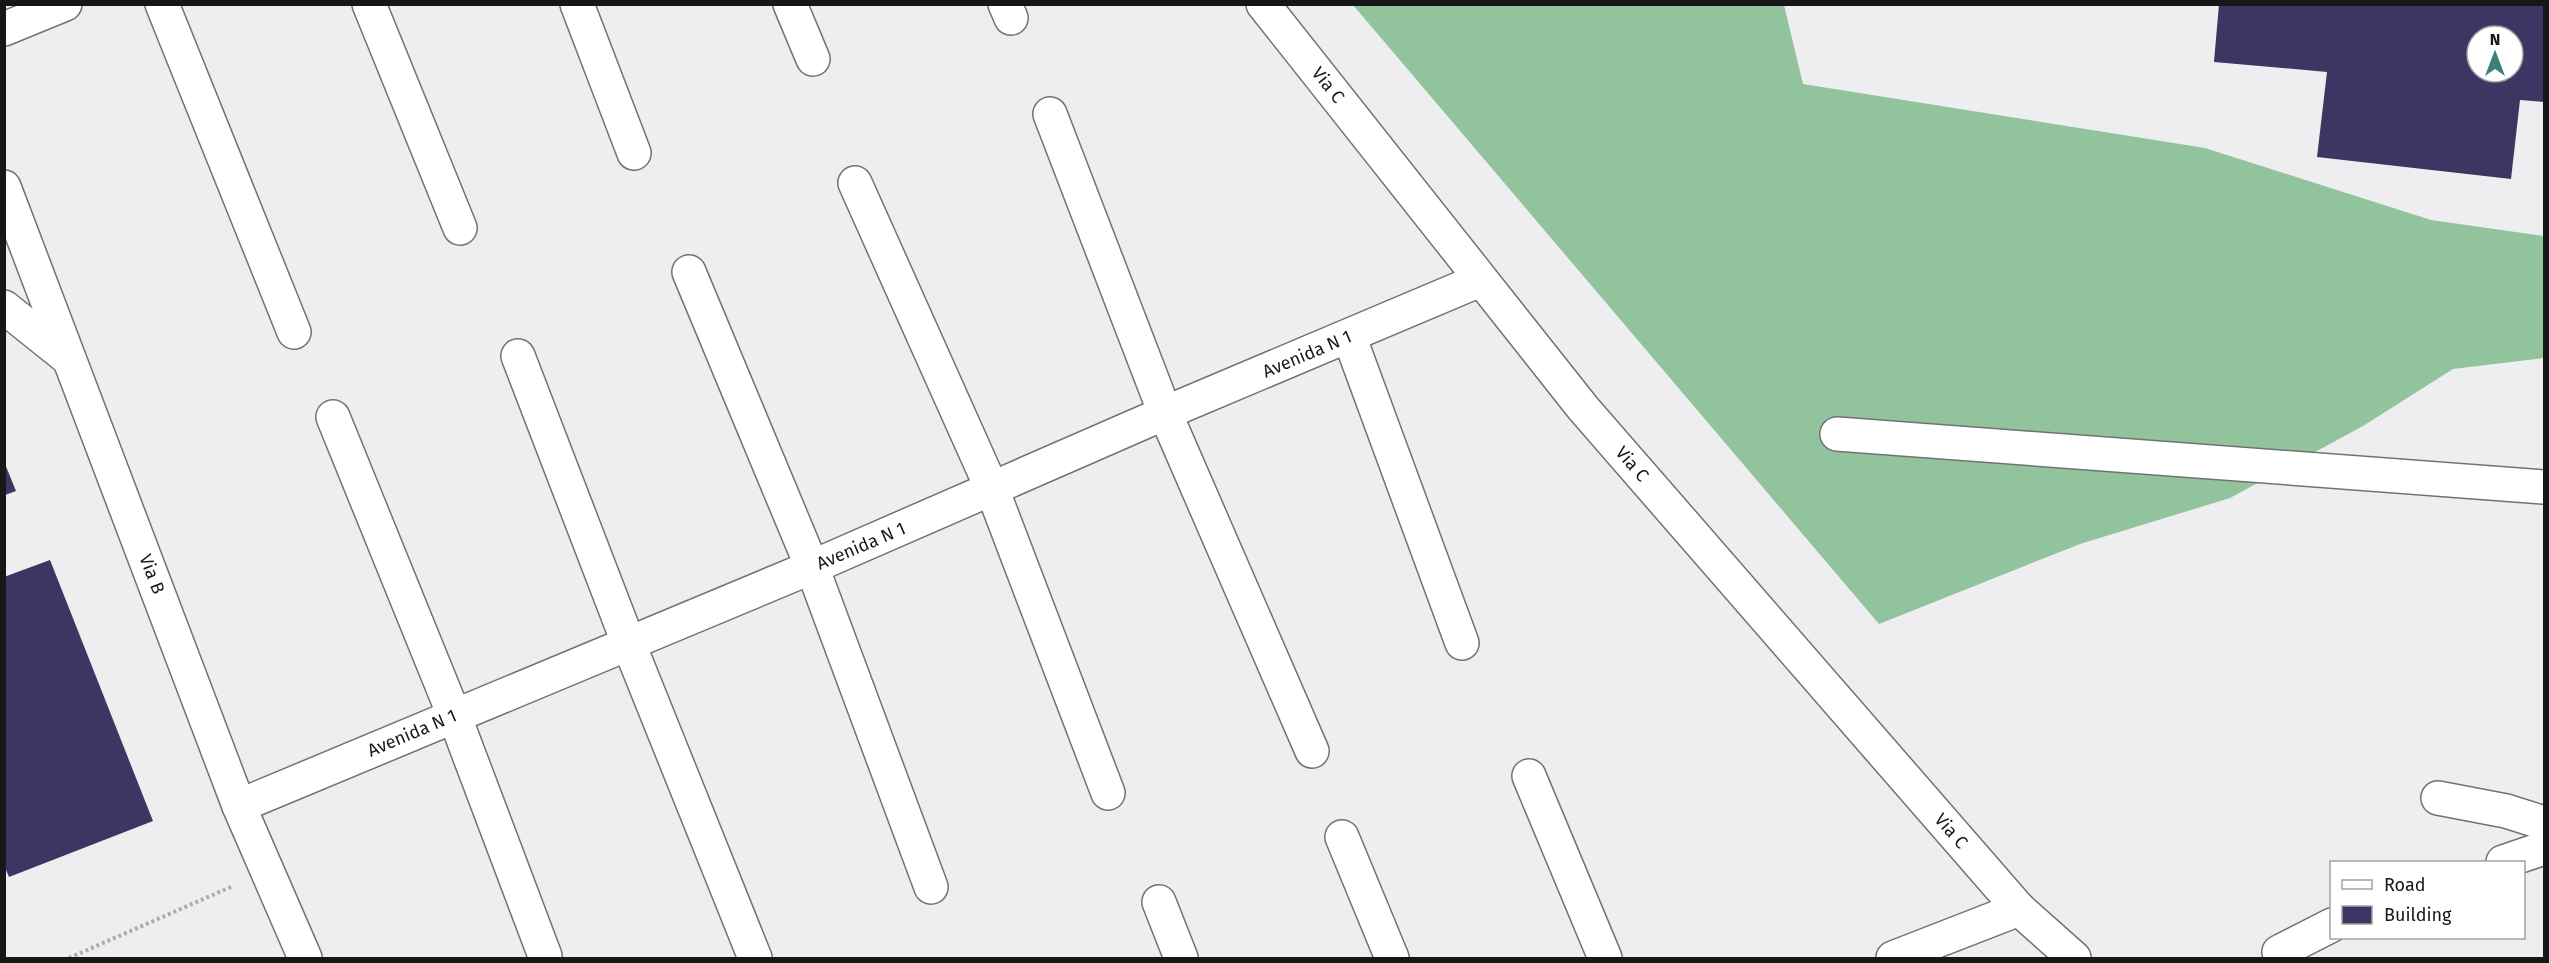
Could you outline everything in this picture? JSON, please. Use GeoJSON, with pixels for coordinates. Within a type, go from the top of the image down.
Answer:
{"type":"FeatureCollection","features":[{"type":"Feature","properties":{"kind":"street"},"geometry":{"type":"LineString","coordinates":[[4,29],[65,4]]}},
{"type":"Feature","properties":{"kind":"street"},"geometry":{"type":"LineString","coordinates":[[162,4],[294,332]]}},
{"type":"Feature","properties":{"kind":"street"},"geometry":{"type":"LineString","coordinates":[[369,4],[460,228]]}},
{"type":"Feature","properties":{"kind":"street"},"geometry":{"type":"LineString","coordinates":[[577,4],[634,153]]}},
{"type":"Feature","properties":{"kind":"street"},"geometry":{"type":"LineString","coordinates":[[790,4],[813,59]]}},
{"type":"Feature","properties":{"kind":"street","name":"Via C"},"geometry":{"type":"LineString","coordinates":[[1263,4],[1582,408],[2019,909],[2074,958]]}},
{"type":"Feature","properties":{"kind":"street"},"geometry":{"type":"LineString","coordinates":[[1050,114],[1165,413],[1312,751]]}},
{"type":"Feature","properties":{"kind":"street"},"geometry":{"type":"LineString","coordinates":[[855,183],[992,489],[1108,793]]}},
{"type":"Feature","properties":{"kind":"street","name":"Via B"},"geometry":{"type":"LineString","coordinates":[[4,188],[239,806],[305,958]]}},
{"type":"Feature","properties":{"kind":"street"},"geometry":{"type":"LineString","coordinates":[[689,273],[812,567],[931,887]]}},
{"type":"Feature","properties":{"kind":"street","name":"Avenida N 1"},"geometry":{"type":"LineString","coordinates":[[239,806],[812,567],[1165,413],[1480,280]]}},
{"type":"Feature","properties":{"kind":"street"},"geometry":{"type":"LineString","coordinates":[[4,307],[71,361]]}},
{"type":"Feature","properties":{"kind":"street"},"geometry":{"type":"LineString","coordinates":[[1349,336],[1461,643]]}},
{"type":"Feature","properties":{"kind":"street"},"geometry":{"type":"LineString","coordinates":[[518,356],[628,642],[755,958]]}},
{"type":"Feature","properties":{"kind":"street"},"geometry":{"type":"LineString","coordinates":[[333,417],[454,715],[545,956]]}},
{"type":"Feature","properties":{"kind":"street"},"geometry":{"type":"LineString","coordinates":[[1837,434],[2544,487]]}},
{"type":"Feature","properties":{"kind":"street"},"geometry":{"type":"LineString","coordinates":[[1529,776],[1605,958]]}},
{"type":"Feature","properties":{"kind":"street"},"geometry":{"type":"LineString","coordinates":[[2438,798],[2506,811],[2544,824]]}},
{"type":"Feature","properties":{"kind":"street"},"geometry":{"type":"LineString","coordinates":[[1342,837],[1392,958]]}},
{"type":"Feature","properties":{"kind":"street"},"geometry":{"type":"LineString","coordinates":[[2506,861],[2544,848]]}},
{"type":"Feature","properties":{"kind":"street"},"geometry":{"type":"LineString","coordinates":[[1159,902],[1181,958]]}},
{"type":"Feature","properties":{"kind":"street"},"geometry":{"type":"LineString","coordinates":[[1893,958],[2019,909]]}},
{"type":"Feature","properties":{"kind":"street"},"geometry":{"type":"LineString","coordinates":[[2279,952],[2330,926]]}},
{"type":"Feature","properties":{"kind":"path"},"geometry":{"type":"LineString","coordinates":[[69,958],[268,870]]}},
{"type":"Feature","properties":{"kind":"green space"},"geometry":{"type":"Polygon","coordinates":[[[1353,5],[1784,5],[1803,84],[2205,148],[2431,220],[2544,236],[2544,358],[2453,369],[2363,426],[2230,498],[2080,544],[1879,624],[1353,5]]]}},
{"type":"Feature","properties":{"kind":"building"},"geometry":{"type":"Polygon","coordinates":[[[2219,4],[2544,4],[2544,102],[2520,100],[2511,179],[2317,157],[2327,72],[2214,62],[2219,4]]]}},
{"type":"Feature","properties":{"kind":"building"},"geometry":{"type":"Polygon","coordinates":[[[5,464],[16,491],[5,495],[5,464]]]}},
{"type":"Feature","properties":{"kind":"building"},"geometry":{"type":"Polygon","coordinates":[[[50,560],[153,821],[9,877],[4,865],[4,577],[50,560]]]}}]}
